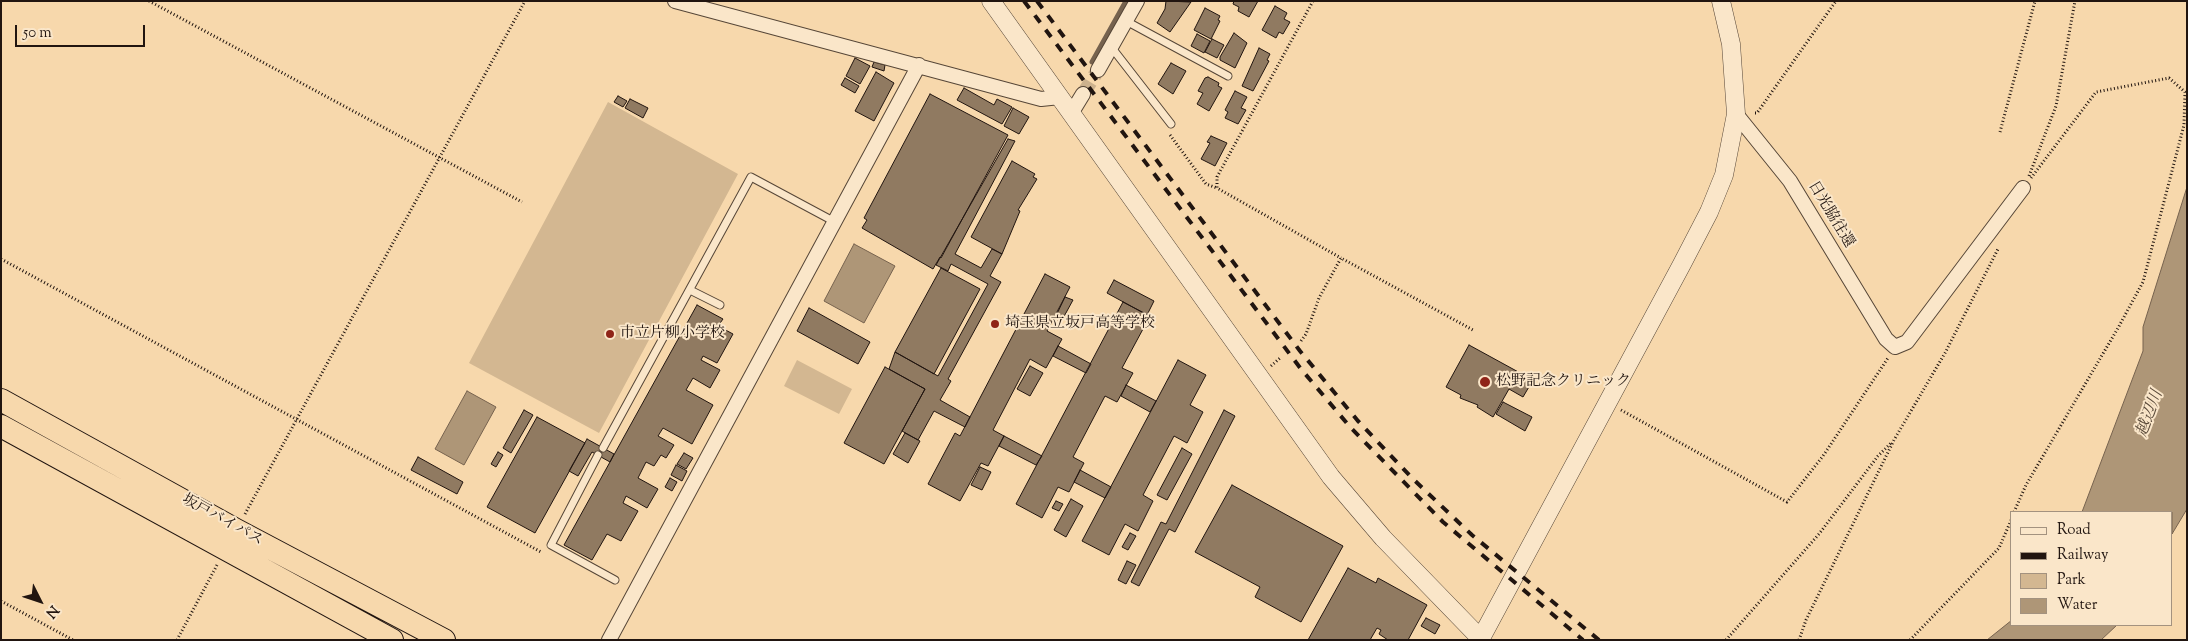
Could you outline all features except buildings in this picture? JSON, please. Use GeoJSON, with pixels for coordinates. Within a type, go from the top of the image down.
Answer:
{"type":"FeatureCollection","features":[{"type":"Feature","properties":{"kind":"highway","name":"坂戸バイパス"},"geometry":{"type":"LineString","coordinates":[[1,400],[236,530],[444,640]]}},
{"type":"Feature","properties":{"kind":"highway","name":"坂戸バイパス"},"geometry":{"type":"LineString","coordinates":[[1,426],[392,640]]}},
{"type":"Feature","properties":{"kind":"street"},"geometry":{"type":"LineString","coordinates":[[674,1],[1041,98],[1060,97]]}},
{"type":"Feature","properties":{"kind":"street"},"geometry":{"type":"LineString","coordinates":[[991,1],[1331,476],[1383,538],[1480,639],[1709,212],[1724,175],[1736,114],[1731,44],[1721,1]]}},
{"type":"Feature","properties":{"kind":"street"},"geometry":{"type":"LineString","coordinates":[[1098,70],[1137,1]]}},
{"type":"Feature","properties":{"kind":"street"},"geometry":{"type":"LineString","coordinates":[[609,640],[836,222],[918,65]]}},
{"type":"Feature","properties":{"kind":"street"},"geometry":{"type":"LineString","coordinates":[[1072,112],[1083,94]]}},
{"type":"Feature","properties":{"kind":"street","name":"日光脇往還"},"geometry":{"type":"LineString","coordinates":[[1736,114],[1790,181],[1891,343]]}},
{"type":"Feature","properties":{"kind":"street"},"geometry":{"type":"LineString","coordinates":[[1891,343],[1907,342],[2024,188]]}},
{"type":"Feature","properties":{"kind":"lane"},"geometry":{"type":"LineString","coordinates":[[1126,21],[1228,76]]}},
{"type":"Feature","properties":{"kind":"lane"},"geometry":{"type":"LineString","coordinates":[[1112,48],[1170,124]]}},
{"type":"Feature","properties":{"kind":"lane"},"geometry":{"type":"LineString","coordinates":[[603,448],[752,177],[836,222]]}},
{"type":"Feature","properties":{"kind":"lane"},"geometry":{"type":"LineString","coordinates":[[690,290],[720,305]]}},
{"type":"Feature","properties":{"kind":"lane"},"geometry":{"type":"LineString","coordinates":[[598,455],[551,546],[615,580]]}},
{"type":"Feature","properties":{"kind":"path"},"geometry":{"type":"LineString","coordinates":[[149,1],[522,202]]}},
{"type":"Feature","properties":{"kind":"path"},"geometry":{"type":"LineString","coordinates":[[236,530],[440,159],[524,1]]}},
{"type":"Feature","properties":{"kind":"path"},"geometry":{"type":"LineString","coordinates":[[1217,188],[1217,177],[1313,1]]}},
{"type":"Feature","properties":{"kind":"path"},"geometry":{"type":"LineString","coordinates":[[1736,114],[1757,113],[1836,1]]}},
{"type":"Feature","properties":{"kind":"path"},"geometry":{"type":"LineString","coordinates":[[2000,132],[2035,1]]}},
{"type":"Feature","properties":{"kind":"path"},"geometry":{"type":"LineString","coordinates":[[2024,188],[2056,106],[2075,1]]}},
{"type":"Feature","properties":{"kind":"path"},"geometry":{"type":"LineString","coordinates":[[2014,511],[2026,485],[2143,282],[2184,124],[2185,92],[2169,78],[2096,92],[2024,188]]}},
{"type":"Feature","properties":{"kind":"path"},"geometry":{"type":"LineString","coordinates":[[1170,124],[1169,131],[1172,139],[1206,184],[1217,188],[1473,330]]}},
{"type":"Feature","properties":{"kind":"path"},"geometry":{"type":"LineString","coordinates":[[1799,640],[1806,620],[1894,440],[1945,353],[1999,248]]}},
{"type":"Feature","properties":{"kind":"path"},"geometry":{"type":"LineString","coordinates":[[1301,341],[1306,334],[1319,298],[1341,258]]}},
{"type":"Feature","properties":{"kind":"path"},"geometry":{"type":"LineString","coordinates":[[1,259],[542,553]]}},
{"type":"Feature","properties":{"kind":"path"},"geometry":{"type":"LineString","coordinates":[[1607,403],[1787,502],[1823,456],[1891,343]]}},
{"type":"Feature","properties":{"kind":"path"},"geometry":{"type":"LineString","coordinates":[[1726,640],[1818,534],[1878,456],[1894,440]]}},
{"type":"Feature","properties":{"kind":"path"},"geometry":{"type":"LineString","coordinates":[[1910,640],[1999,548],[2010,523]]}},
{"type":"Feature","properties":{"kind":"path"},"geometry":{"type":"LineString","coordinates":[[177,640],[226,549]]}},
{"type":"Feature","properties":{"kind":"path"},"geometry":{"type":"LineString","coordinates":[[1,601],[74,640]]}},
{"type":"Feature","properties":{"kind":"green space"},"geometry":{"type":"Polygon","coordinates":[[[608,102],[738,174],[599,433],[469,363],[608,102]]]}},
{"type":"Feature","properties":{"kind":"green space"},"geometry":{"type":"Polygon","coordinates":[[[797,360],[852,389],[839,414],[784,386],[797,360]]]}},
{"type":"Feature","properties":{"kind":"water","name":"越辺川"},"geometry":{"type":"Polygon","coordinates":[[[2187,187],[2187,509],[2173,532],[2173,511],[2082,511],[2143,351],[2143,327],[2187,187]]]}},
{"type":"Feature","properties":{"kind":"water"},"geometry":{"type":"Polygon","coordinates":[[[854,244],[895,266],[864,323],[824,301],[854,244]]]}},
{"type":"Feature","properties":{"kind":"water"},"geometry":{"type":"Polygon","coordinates":[[[467,391],[496,407],[464,465],[435,449],[467,391]]]}},
{"type":"Feature","properties":{"kind":"water"},"geometry":{"type":"Polygon","coordinates":[[[2010,622],[2010,626],[2116,626],[2101,640],[1987,640],[2010,622]]]}},
{"type":"Feature","properties":{"kind":"waterway"},"geometry":{"type":"LineString","coordinates":[[1092,62],[1126,1]]}},
{"type":"Feature","properties":{"kind":"tunnel"},"geometry":{"type":"LineString","coordinates":[[1083,94],[1098,70]]}},
{"type":"Feature","properties":{"kind":"railway"},"geometry":{"type":"LineString","coordinates":[[1024,1],[1301,369],[1351,428],[1443,522],[1583,640]]}},
{"type":"Feature","properties":{"kind":"railway"},"geometry":{"type":"LineString","coordinates":[[1037,1],[1300,351],[1358,421],[1413,479],[1472,535],[1599,640]]}},
{"type":"Feature","properties":{"kind":"place","name":"埼玉県立坂戸高等学校"},"geometry":{"type":"Point","coordinates":[995,324]}},
{"type":"Feature","properties":{"kind":"place","name":"市立片柳小学校"},"geometry":{"type":"Point","coordinates":[610,334]}},
{"type":"Feature","properties":{"kind":"place","name":"松野記念クリニック"},"geometry":{"type":"Point","coordinates":[1485,382]}}]}
